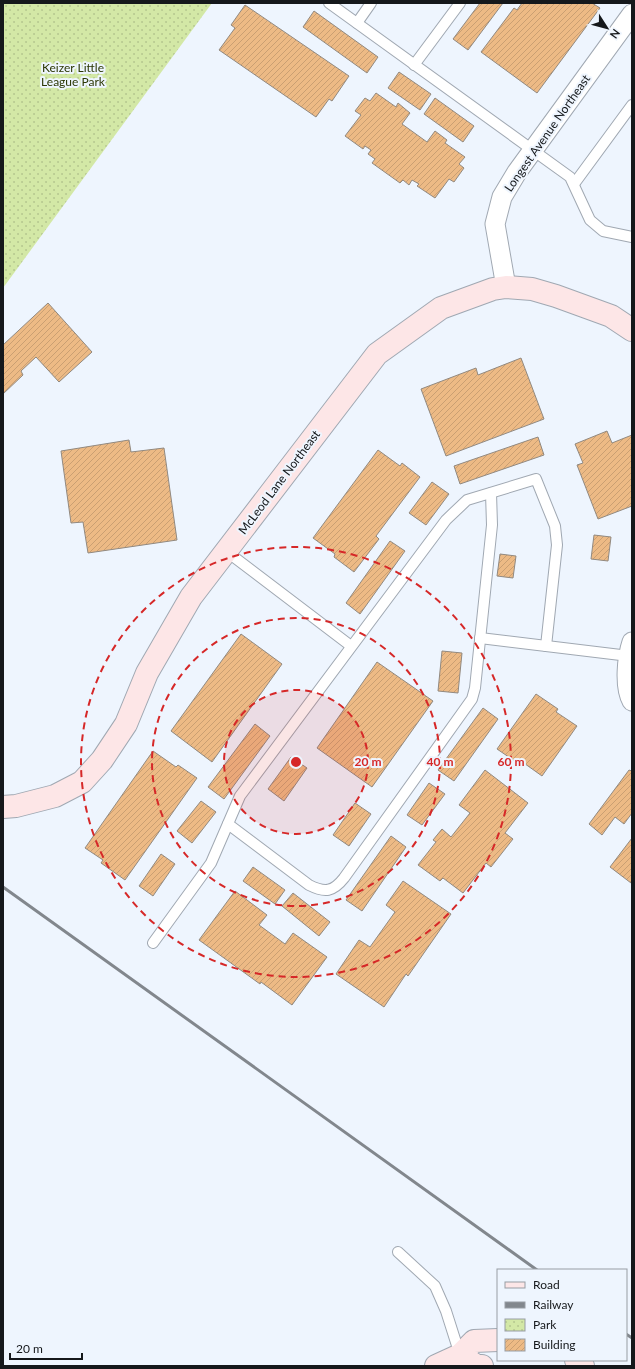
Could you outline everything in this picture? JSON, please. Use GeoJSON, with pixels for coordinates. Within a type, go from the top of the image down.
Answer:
{"type":"FeatureCollection","features":[{"type":"Feature","properties":{"kind":"street","name":"Longest Avenue Northeast"},"geometry":{"type":"LineString","coordinates":[[506,287],[495,224],[502,197],[517,172],[632,14]]}},
{"type":"Feature","properties":{"kind":"street","name":"McLeod Lane Northeast"},"geometry":{"type":"LineString","coordinates":[[3,807],[16,806],[55,796],[82,782],[102,760],[126,724],[147,673],[191,597],[377,354],[441,308],[494,289],[506,287],[532,289],[556,296],[611,316],[632,330]]}},
{"type":"Feature","properties":{"kind":"street"},"geometry":{"type":"LineString","coordinates":[[631,649],[627,685],[632,701]]}},
{"type":"Feature","properties":{"kind":"street"},"geometry":{"type":"LineString","coordinates":[[436,1366],[460,1355],[474,1341],[497,1340]]}},
{"type":"Feature","properties":{"kind":"street"},"geometry":{"type":"LineString","coordinates":[[460,1355],[477,1366],[482,1366]]}},
{"type":"Feature","properties":{"kind":"lane"},"geometry":{"type":"LineString","coordinates":[[329,3],[570,177],[590,220],[603,231],[632,238]]}},
{"type":"Feature","properties":{"kind":"lane"},"geometry":{"type":"LineString","coordinates":[[357,23],[371,3]]}},
{"type":"Feature","properties":{"kind":"lane"},"geometry":{"type":"LineString","coordinates":[[414,65],[460,3]]}},
{"type":"Feature","properties":{"kind":"lane"},"geometry":{"type":"LineString","coordinates":[[574,184],[632,104]]}},
{"type":"Feature","properties":{"kind":"lane"},"geometry":{"type":"LineString","coordinates":[[153,944],[212,863],[240,796],[446,520],[467,500],[536,479],[555,526],[557,545],[546,646]]}},
{"type":"Feature","properties":{"kind":"lane"},"geometry":{"type":"LineString","coordinates":[[228,824],[309,886],[318,890],[329,890],[337,886],[472,699],[475,688],[492,525],[491,493]]}},
{"type":"Feature","properties":{"kind":"lane"},"geometry":{"type":"LineString","coordinates":[[226,551],[351,646]]}},
{"type":"Feature","properties":{"kind":"lane"},"geometry":{"type":"LineString","coordinates":[[480,638],[546,646],[631,649]]}},
{"type":"Feature","properties":{"kind":"lane"},"geometry":{"type":"LineString","coordinates":[[398,1252],[435,1286],[446,1311],[460,1355]]}},
{"type":"Feature","properties":{"kind":"green space","name":"Keizer Little League Park"},"geometry":{"type":"Polygon","coordinates":[[[3,3],[212,3],[3,288],[3,3]]]}},
{"type":"Feature","properties":{"kind":"building"},"geometry":{"type":"Polygon","coordinates":[[[480,3],[503,3],[468,50],[453,39],[480,3]]]}},
{"type":"Feature","properties":{"kind":"building"},"geometry":{"type":"Polygon","coordinates":[[[522,3],[592,3],[600,8],[537,93],[481,52],[514,8],[517,10],[522,3]]]}},
{"type":"Feature","properties":{"kind":"building"},"geometry":{"type":"Polygon","coordinates":[[[245,5],[349,76],[332,101],[329,99],[316,117],[219,50],[235,28],[231,25],[245,5]]]}},
{"type":"Feature","properties":{"kind":"building"},"geometry":{"type":"Polygon","coordinates":[[[314,11],[378,57],[367,73],[303,27],[314,11]]]}},
{"type":"Feature","properties":{"kind":"building"},"geometry":{"type":"Polygon","coordinates":[[[399,72],[431,94],[420,110],[388,88],[399,72]]]}},
{"type":"Feature","properties":{"kind":"building"},"geometry":{"type":"Polygon","coordinates":[[[376,93],[396,107],[398,103],[410,113],[402,124],[427,142],[435,131],[447,140],[445,143],[465,157],[459,164],[464,168],[454,182],[449,179],[435,198],[417,186],[419,184],[412,180],[409,185],[403,180],[400,183],[372,163],[375,159],[368,154],[371,150],[365,146],[363,149],[345,136],[361,115],[355,111],[365,98],[370,101],[376,93]]]}},
{"type":"Feature","properties":{"kind":"building"},"geometry":{"type":"Polygon","coordinates":[[[435,98],[474,126],[463,142],[424,114],[435,98]]]}},
{"type":"Feature","properties":{"kind":"building"},"geometry":{"type":"Polygon","coordinates":[[[48,303],[92,352],[59,382],[36,357],[21,371],[23,375],[3,394],[3,345],[48,303]]]}},
{"type":"Feature","properties":{"kind":"building"},"geometry":{"type":"Polygon","coordinates":[[[521,358],[544,419],[446,456],[421,389],[476,368],[478,375],[521,358]]]}},
{"type":"Feature","properties":{"kind":"building"},"geometry":{"type":"Polygon","coordinates":[[[607,431],[612,443],[632,435],[632,506],[598,519],[577,465],[583,463],[575,444],[607,431]]]}},
{"type":"Feature","properties":{"kind":"building"},"geometry":{"type":"Polygon","coordinates":[[[538,437],[544,455],[460,484],[454,466],[538,437]]]}},
{"type":"Feature","properties":{"kind":"building"},"geometry":{"type":"Polygon","coordinates":[[[129,440],[131,452],[164,448],[177,540],[88,553],[83,522],[71,523],[61,451],[129,440]]]}},
{"type":"Feature","properties":{"kind":"building"},"geometry":{"type":"Polygon","coordinates":[[[378,450],[400,466],[402,463],[420,477],[376,536],[379,539],[354,572],[334,557],[335,554],[313,538],[378,450]]]}},
{"type":"Feature","properties":{"kind":"building"},"geometry":{"type":"Polygon","coordinates":[[[432,482],[449,494],[426,525],[409,513],[432,482]]]}},
{"type":"Feature","properties":{"kind":"building"},"geometry":{"type":"Polygon","coordinates":[[[594,535],[611,537],[608,561],[591,559],[594,535]]]}},
{"type":"Feature","properties":{"kind":"building"},"geometry":{"type":"Polygon","coordinates":[[[390,541],[405,551],[360,614],[346,603],[390,541]]]}},
{"type":"Feature","properties":{"kind":"building"},"geometry":{"type":"Polygon","coordinates":[[[500,554],[516,556],[513,578],[497,576],[500,554]]]}},
{"type":"Feature","properties":{"kind":"building"},"geometry":{"type":"Polygon","coordinates":[[[241,634],[282,664],[212,762],[171,731],[241,634]]]}},
{"type":"Feature","properties":{"kind":"building"},"geometry":{"type":"Polygon","coordinates":[[[442,651],[462,653],[458,693],[438,691],[442,651]]]}},
{"type":"Feature","properties":{"kind":"building"},"geometry":{"type":"Polygon","coordinates":[[[377,662],[433,701],[372,787],[317,748],[377,662]]]}},
{"type":"Feature","properties":{"kind":"building"},"geometry":{"type":"Polygon","coordinates":[[[536,694],[558,709],[556,712],[577,726],[542,776],[521,761],[519,764],[497,749],[536,694]]]}},
{"type":"Feature","properties":{"kind":"building"},"geometry":{"type":"Polygon","coordinates":[[[483,708],[498,719],[454,781],[438,770],[483,708]]]}},
{"type":"Feature","properties":{"kind":"building"},"geometry":{"type":"Polygon","coordinates":[[[255,724],[270,736],[224,799],[208,787],[255,724]]]}},
{"type":"Feature","properties":{"kind":"building"},"geometry":{"type":"Polygon","coordinates":[[[153,751],[176,767],[178,765],[197,778],[125,880],[101,863],[103,860],[85,848],[153,751]]]}},
{"type":"Feature","properties":{"kind":"building"},"geometry":{"type":"Polygon","coordinates":[[[291,757],[307,768],[284,801],[268,789],[291,757]]]}},
{"type":"Feature","properties":{"kind":"building"},"geometry":{"type":"Polygon","coordinates":[[[485,770],[528,803],[505,833],[513,839],[491,867],[486,863],[463,893],[443,878],[440,881],[418,865],[436,842],[433,840],[442,829],[451,837],[470,813],[459,805],[485,770]]]}},
{"type":"Feature","properties":{"kind":"building"},"geometry":{"type":"Polygon","coordinates":[[[629,770],[632,771],[632,813],[624,824],[615,817],[602,835],[589,824],[629,770]]]}},
{"type":"Feature","properties":{"kind":"building"},"geometry":{"type":"Polygon","coordinates":[[[429,783],[445,794],[422,825],[407,815],[429,783]]]}},
{"type":"Feature","properties":{"kind":"building"},"geometry":{"type":"Polygon","coordinates":[[[201,801],[216,812],[192,843],[177,831],[201,801]]]}},
{"type":"Feature","properties":{"kind":"building"},"geometry":{"type":"Polygon","coordinates":[[[355,803],[371,814],[349,846],[333,835],[355,803]]]}},
{"type":"Feature","properties":{"kind":"building"},"geometry":{"type":"Polygon","coordinates":[[[391,836],[406,847],[362,911],[346,900],[391,836]]]}},
{"type":"Feature","properties":{"kind":"building"},"geometry":{"type":"Polygon","coordinates":[[[632,838],[632,881],[631,883],[610,867],[632,838]]]}},
{"type":"Feature","properties":{"kind":"building"},"geometry":{"type":"Polygon","coordinates":[[[161,854],[175,864],[153,896],[139,886],[161,854]]]}},
{"type":"Feature","properties":{"kind":"building"},"geometry":{"type":"Polygon","coordinates":[[[253,867],[285,890],[275,904],[243,881],[253,867]]]}},
{"type":"Feature","properties":{"kind":"building"},"geometry":{"type":"Polygon","coordinates":[[[403,881],[451,914],[408,976],[406,974],[384,1007],[336,974],[359,940],[370,947],[395,912],[386,905],[403,881]]]}},
{"type":"Feature","properties":{"kind":"building"},"geometry":{"type":"Polygon","coordinates":[[[235,891],[267,915],[259,925],[285,944],[293,933],[327,957],[292,1005],[199,940],[235,891]]]}},
{"type":"Feature","properties":{"kind":"building"},"geometry":{"type":"Polygon","coordinates":[[[293,893],[330,922],[319,936],[282,906],[293,893]]]}},
{"type":"Feature","properties":{"kind":"railway"},"geometry":{"type":"LineString","coordinates":[[3,887],[536,1269]]}},
{"type":"Feature","properties":{"kind":"railway"},"geometry":{"type":"LineString","coordinates":[[627,1335],[632,1338]]}}]}
